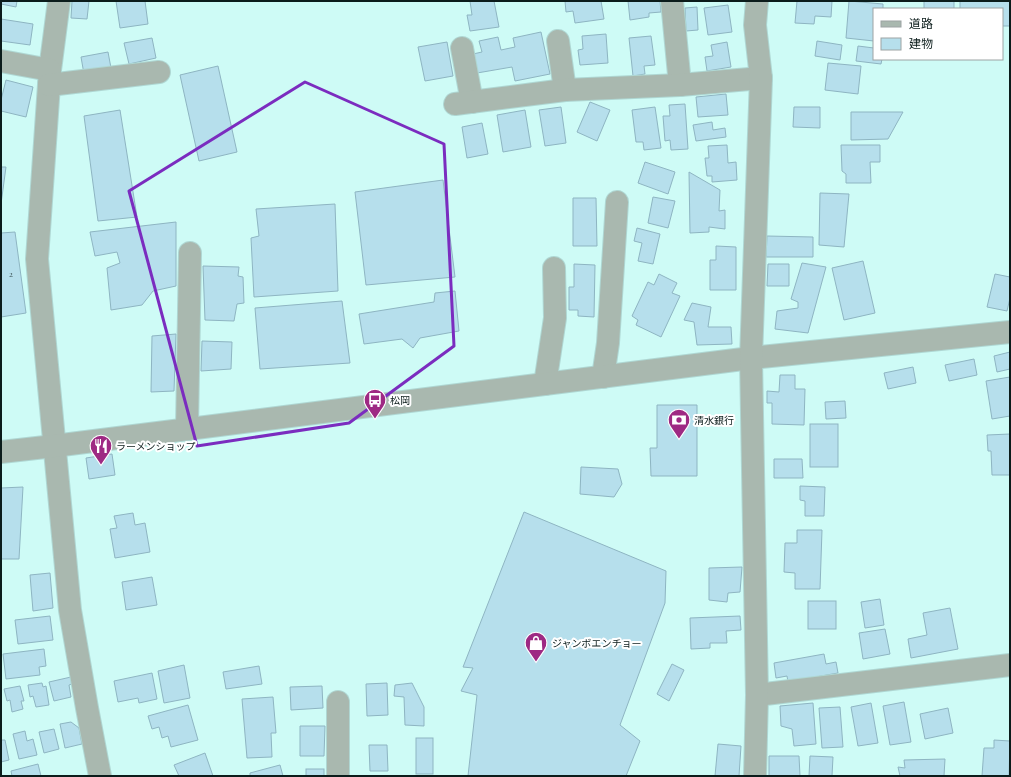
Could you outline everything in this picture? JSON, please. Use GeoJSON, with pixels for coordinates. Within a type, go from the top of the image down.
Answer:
{"type":"FeatureCollection","features":[{"type":"Feature","properties":{"kind":"street"},"geometry":{"type":"LineString","coordinates":[[59,1],[50,78],[37,259],[70,610],[100,776]]}},
{"type":"Feature","properties":{"kind":"street"},"geometry":{"type":"LineString","coordinates":[[672,1],[680,85]]}},
{"type":"Feature","properties":{"kind":"street"},"geometry":{"type":"LineString","coordinates":[[755,776],[757,695],[751,358],[761,78],[755,25],[757,1]]}},
{"type":"Feature","properties":{"kind":"street"},"geometry":{"type":"LineString","coordinates":[[558,41],[565,90]]}},
{"type":"Feature","properties":{"kind":"street"},"geometry":{"type":"LineString","coordinates":[[462,48],[463,103],[565,90],[680,85],[761,78]]}},
{"type":"Feature","properties":{"kind":"street"},"geometry":{"type":"LineString","coordinates":[[1,62],[50,78],[159,72]]}},
{"type":"Feature","properties":{"kind":"street"},"geometry":{"type":"LineString","coordinates":[[603,377],[608,342],[617,202]]}},
{"type":"Feature","properties":{"kind":"street"},"geometry":{"type":"LineString","coordinates":[[187,429],[190,253]]}},
{"type":"Feature","properties":{"kind":"street"},"geometry":{"type":"LineString","coordinates":[[545,384],[555,318],[554,268]]}},
{"type":"Feature","properties":{"kind":"street"},"geometry":{"type":"LineString","coordinates":[[1,452],[751,358],[1010,332]]}},
{"type":"Feature","properties":{"kind":"street"},"geometry":{"type":"LineString","coordinates":[[757,695],[1010,665]]}},
{"type":"Feature","properties":{"kind":"street"},"geometry":{"type":"LineString","coordinates":[[338,702],[338,776]]}},
{"type":"Feature","properties":{"kind":"highlighted area"},"geometry":{"type":"Polygon","coordinates":[[[305,82],[444,144],[454,346],[349,423],[197,446],[129,191],[305,82]]]}},
{"type":"Feature","properties":{"kind":"building"},"geometry":{"type":"Polygon","coordinates":[[[1,1],[17,1],[16,7],[1,4],[1,1]]]}},
{"type":"Feature","properties":{"kind":"building"},"geometry":{"type":"Polygon","coordinates":[[[72,1],[89,1],[87,19],[71,18],[72,1]]]}},
{"type":"Feature","properties":{"kind":"building"},"geometry":{"type":"Polygon","coordinates":[[[116,1],[145,1],[148,24],[120,28],[116,1]]]}},
{"type":"Feature","properties":{"kind":"building"},"geometry":{"type":"Polygon","coordinates":[[[470,1],[494,1],[499,27],[470,31],[467,15],[472,15],[470,1]]]}},
{"type":"Feature","properties":{"kind":"building"},"geometry":{"type":"Polygon","coordinates":[[[565,1],[601,1],[604,19],[575,23],[573,11],[566,12],[565,1]]]}},
{"type":"Feature","properties":{"kind":"building"},"geometry":{"type":"Polygon","coordinates":[[[628,1],[660,1],[661,12],[649,13],[649,17],[630,20],[628,1]]]}},
{"type":"Feature","properties":{"kind":"building"},"geometry":{"type":"Polygon","coordinates":[[[797,1],[832,1],[831,17],[815,16],[814,24],[795,23],[797,1]]]}},
{"type":"Feature","properties":{"kind":"building"},"geometry":{"type":"Polygon","coordinates":[[[849,1],[883,4],[883,8],[873,8],[873,41],[846,38],[849,1]]]}},
{"type":"Feature","properties":{"kind":"building"},"geometry":{"type":"Polygon","coordinates":[[[924,1],[954,1],[954,8],[924,8],[924,1]]]}},
{"type":"Feature","properties":{"kind":"building"},"geometry":{"type":"Polygon","coordinates":[[[960,1],[1010,1],[1010,26],[1003,26],[1003,8],[960,8],[960,1]]]}},
{"type":"Feature","properties":{"kind":"building"},"geometry":{"type":"Polygon","coordinates":[[[728,5],[732,32],[708,35],[704,8],[728,5]]]}},
{"type":"Feature","properties":{"kind":"building"},"geometry":{"type":"Polygon","coordinates":[[[697,7],[698,30],[686,31],[685,8],[697,7]]]}},
{"type":"Feature","properties":{"kind":"building"},"geometry":{"type":"Polygon","coordinates":[[[1,19],[33,24],[30,45],[1,41],[1,19]]]}},
{"type":"Feature","properties":{"kind":"building"},"geometry":{"type":"Polygon","coordinates":[[[541,32],[550,74],[515,81],[512,67],[477,73],[473,54],[482,52],[479,41],[498,37],[501,50],[515,47],[513,38],[541,32]]]}},
{"type":"Feature","properties":{"kind":"building"},"geometry":{"type":"Polygon","coordinates":[[[606,34],[608,63],[580,65],[578,50],[583,49],[582,36],[606,34]]]}},
{"type":"Feature","properties":{"kind":"building"},"geometry":{"type":"Polygon","coordinates":[[[651,36],[655,65],[644,66],[645,74],[633,76],[629,38],[651,36]]]}},
{"type":"Feature","properties":{"kind":"building"},"geometry":{"type":"Polygon","coordinates":[[[152,38],[156,58],[129,64],[124,43],[152,38]]]}},
{"type":"Feature","properties":{"kind":"building"},"geometry":{"type":"Polygon","coordinates":[[[817,41],[842,45],[840,60],[815,56],[817,41]]]}},
{"type":"Feature","properties":{"kind":"building"},"geometry":{"type":"Polygon","coordinates":[[[447,42],[453,76],[425,81],[418,47],[447,42]]]}},
{"type":"Feature","properties":{"kind":"building"},"geometry":{"type":"Polygon","coordinates":[[[727,42],[731,67],[707,71],[705,57],[713,56],[711,45],[727,42]]]}},
{"type":"Feature","properties":{"kind":"building"},"geometry":{"type":"Polygon","coordinates":[[[858,46],[873,48],[873,60],[882,60],[881,64],[856,61],[858,46]]]}},
{"type":"Feature","properties":{"kind":"building"},"geometry":{"type":"Polygon","coordinates":[[[108,52],[111,68],[84,74],[81,57],[108,52]]]}},
{"type":"Feature","properties":{"kind":"building"},"geometry":{"type":"Polygon","coordinates":[[[828,63],[861,66],[858,94],[825,90],[828,63]]]}},
{"type":"Feature","properties":{"kind":"building"},"geometry":{"type":"Polygon","coordinates":[[[218,66],[237,152],[199,161],[180,75],[218,66]]]}},
{"type":"Feature","properties":{"kind":"building"},"geometry":{"type":"Polygon","coordinates":[[[6,80],[33,87],[26,117],[1,111],[1,100],[6,80]]]}},
{"type":"Feature","properties":{"kind":"building"},"geometry":{"type":"Polygon","coordinates":[[[726,94],[728,115],[698,117],[696,97],[726,94]]]}},
{"type":"Feature","properties":{"kind":"building"},"geometry":{"type":"Polygon","coordinates":[[[590,102],[610,110],[597,141],[577,132],[590,102]]]}},
{"type":"Feature","properties":{"kind":"building"},"geometry":{"type":"Polygon","coordinates":[[[685,104],[688,149],[671,150],[670,140],[665,141],[663,116],[670,116],[669,105],[685,104]]]}},
{"type":"Feature","properties":{"kind":"building"},"geometry":{"type":"Polygon","coordinates":[[[561,107],[566,143],[545,146],[539,110],[561,107]]]}},
{"type":"Feature","properties":{"kind":"building"},"geometry":{"type":"Polygon","coordinates":[[[655,107],[661,148],[644,150],[643,142],[636,142],[632,110],[655,107]]]}},
{"type":"Feature","properties":{"kind":"building"},"geometry":{"type":"Polygon","coordinates":[[[794,107],[820,107],[820,128],[793,127],[794,107]]]}},
{"type":"Feature","properties":{"kind":"building"},"geometry":{"type":"Polygon","coordinates":[[[120,110],[137,217],[98,221],[84,116],[120,110]]]}},
{"type":"Feature","properties":{"kind":"building"},"geometry":{"type":"Polygon","coordinates":[[[525,110],[531,147],[503,152],[497,115],[525,110]]]}},
{"type":"Feature","properties":{"kind":"building"},"geometry":{"type":"Polygon","coordinates":[[[851,112],[903,112],[888,139],[851,140],[851,112]]]}},
{"type":"Feature","properties":{"kind":"building"},"geometry":{"type":"Polygon","coordinates":[[[712,122],[713,130],[725,128],[726,137],[696,141],[693,125],[712,122]]]}},
{"type":"Feature","properties":{"kind":"building"},"geometry":{"type":"Polygon","coordinates":[[[482,123],[488,154],[467,158],[462,127],[482,123]]]}},
{"type":"Feature","properties":{"kind":"building"},"geometry":{"type":"Polygon","coordinates":[[[727,145],[728,163],[736,162],[737,180],[712,182],[712,176],[707,176],[705,158],[709,158],[708,146],[727,145]]]}},
{"type":"Feature","properties":{"kind":"building"},"geometry":{"type":"Polygon","coordinates":[[[841,145],[880,145],[880,162],[870,162],[871,183],[846,183],[846,174],[842,171],[841,145]]]}},
{"type":"Feature","properties":{"kind":"building"},"geometry":{"type":"Polygon","coordinates":[[[645,162],[675,172],[668,194],[638,183],[645,162]]]}},
{"type":"Feature","properties":{"kind":"building"},"geometry":{"type":"Polygon","coordinates":[[[1,167],[6,167],[1,204],[1,167]]]}},
{"type":"Feature","properties":{"kind":"building"},"geometry":{"type":"Polygon","coordinates":[[[689,172],[720,190],[719,211],[725,210],[725,229],[709,227],[709,232],[690,233],[689,172]]]}},
{"type":"Feature","properties":{"kind":"building"},"geometry":{"type":"Polygon","coordinates":[[[443,180],[455,277],[366,285],[355,192],[443,180]]]}},
{"type":"Feature","properties":{"kind":"building"},"geometry":{"type":"Polygon","coordinates":[[[820,193],[849,194],[844,247],[819,245],[820,193]]]}},
{"type":"Feature","properties":{"kind":"building"},"geometry":{"type":"Polygon","coordinates":[[[653,197],[675,201],[668,228],[648,223],[653,197]]]}},
{"type":"Feature","properties":{"kind":"building"},"geometry":{"type":"Polygon","coordinates":[[[573,198],[596,198],[597,246],[573,246],[573,198]]]}},
{"type":"Feature","properties":{"kind":"building"},"geometry":{"type":"Polygon","coordinates":[[[335,204],[338,291],[254,297],[251,238],[259,236],[256,209],[335,204]]]}},
{"type":"Feature","properties":{"kind":"building"},"geometry":{"type":"Polygon","coordinates":[[[176,222],[176,286],[153,291],[142,305],[111,310],[107,268],[120,263],[117,252],[95,256],[90,232],[176,222]]]}},
{"type":"Feature","properties":{"kind":"building"},"geometry":{"type":"Polygon","coordinates":[[[637,228],[660,234],[653,264],[638,261],[642,243],[634,241],[637,228]]]}},
{"type":"Feature","properties":{"kind":"building"},"geometry":{"type":"Polygon","coordinates":[[[15,232],[26,313],[1,317],[1,233],[15,232]]]}},
{"type":"Feature","properties":{"kind":"building"},"geometry":{"type":"Polygon","coordinates":[[[767,236],[813,237],[813,257],[766,257],[767,236]]]}},
{"type":"Feature","properties":{"kind":"building"},"geometry":{"type":"Polygon","coordinates":[[[716,246],[736,247],[736,290],[710,290],[710,260],[716,260],[716,246]]]}},
{"type":"Feature","properties":{"kind":"building"},"geometry":{"type":"Polygon","coordinates":[[[863,261],[875,313],[844,320],[832,268],[863,261]]]}},
{"type":"Feature","properties":{"kind":"building"},"geometry":{"type":"Polygon","coordinates":[[[802,263],[826,267],[808,333],[775,329],[777,311],[798,308],[798,302],[791,299],[802,263]]]}},
{"type":"Feature","properties":{"kind":"building"},"geometry":{"type":"Polygon","coordinates":[[[574,264],[595,265],[594,317],[578,316],[578,310],[569,310],[569,287],[574,287],[574,264]]]}},
{"type":"Feature","properties":{"kind":"building"},"geometry":{"type":"Polygon","coordinates":[[[768,264],[789,264],[789,286],[767,286],[768,264]]]}},
{"type":"Feature","properties":{"kind":"building"},"geometry":{"type":"Polygon","coordinates":[[[203,266],[239,267],[238,276],[243,277],[244,303],[237,304],[234,321],[205,320],[203,266]]]}},
{"type":"Feature","properties":{"kind":"building"},"geometry":{"type":"Polygon","coordinates":[[[659,274],[677,283],[672,293],[680,296],[661,337],[636,325],[638,320],[632,316],[648,282],[654,285],[659,274]]]}},
{"type":"Feature","properties":{"kind":"building"},"geometry":{"type":"Polygon","coordinates":[[[995,274],[1010,277],[1010,298],[1007,311],[987,307],[995,274]]]}},
{"type":"Feature","properties":{"kind":"building"},"geometry":{"type":"Polygon","coordinates":[[[455,291],[459,331],[420,338],[413,348],[402,339],[364,344],[359,314],[434,302],[435,293],[455,291]]]}},
{"type":"Feature","properties":{"kind":"building"},"geometry":{"type":"Polygon","coordinates":[[[342,301],[350,363],[260,369],[255,308],[342,301]]]}},
{"type":"Feature","properties":{"kind":"building"},"geometry":{"type":"Polygon","coordinates":[[[692,303],[711,307],[708,327],[731,327],[732,344],[697,345],[694,322],[684,320],[692,303]]]}},
{"type":"Feature","properties":{"kind":"building"},"geometry":{"type":"Polygon","coordinates":[[[176,334],[174,391],[151,392],[152,336],[176,334]]]}},
{"type":"Feature","properties":{"kind":"building"},"geometry":{"type":"Polygon","coordinates":[[[202,341],[232,342],[231,369],[201,371],[202,341]]]}},
{"type":"Feature","properties":{"kind":"building"},"geometry":{"type":"Polygon","coordinates":[[[1010,352],[1010,369],[997,372],[994,356],[1010,352]]]}},
{"type":"Feature","properties":{"kind":"building"},"geometry":{"type":"Polygon","coordinates":[[[974,359],[977,375],[949,381],[945,365],[974,359]]]}},
{"type":"Feature","properties":{"kind":"building"},"geometry":{"type":"Polygon","coordinates":[[[913,367],[916,383],[888,389],[884,373],[913,367]]]}},
{"type":"Feature","properties":{"kind":"building"},"geometry":{"type":"Polygon","coordinates":[[[780,375],[795,375],[795,389],[805,389],[804,425],[772,424],[772,403],[767,403],[767,391],[779,392],[780,375]]]}},
{"type":"Feature","properties":{"kind":"building"},"geometry":{"type":"Polygon","coordinates":[[[1010,377],[1010,416],[992,419],[986,381],[1010,377]]]}},
{"type":"Feature","properties":{"kind":"building"},"geometry":{"type":"Polygon","coordinates":[[[845,401],[846,418],[826,419],[825,402],[845,401]]]}},
{"type":"Feature","properties":{"kind":"building"},"geometry":{"type":"Polygon","coordinates":[[[657,405],[697,405],[697,476],[651,476],[650,448],[657,448],[657,405]]]}},
{"type":"Feature","properties":{"kind":"building"},"geometry":{"type":"Polygon","coordinates":[[[810,424],[838,424],[838,467],[810,467],[810,424]]]}},
{"type":"Feature","properties":{"kind":"building"},"geometry":{"type":"Polygon","coordinates":[[[1010,434],[1010,475],[992,475],[991,451],[988,451],[987,435],[1010,434]]]}},
{"type":"Feature","properties":{"kind":"building","name":"ラーメンショップ"},"geometry":{"type":"Polygon","coordinates":[[[112,454],[115,475],[89,479],[86,458],[112,454]]]}},
{"type":"Feature","properties":{"kind":"building"},"geometry":{"type":"Polygon","coordinates":[[[774,459],[802,459],[803,478],[774,478],[774,459]]]}},
{"type":"Feature","properties":{"kind":"building"},"geometry":{"type":"Polygon","coordinates":[[[581,467],[618,469],[622,484],[614,497],[580,494],[581,467]]]}},
{"type":"Feature","properties":{"kind":"building"},"geometry":{"type":"Polygon","coordinates":[[[800,486],[825,487],[824,516],[805,516],[805,501],[800,500],[800,486]]]}},
{"type":"Feature","properties":{"kind":"building"},"geometry":{"type":"Polygon","coordinates":[[[23,487],[19,559],[1,559],[1,488],[23,487]]]}},
{"type":"Feature","properties":{"kind":"building"},"geometry":{"type":"Polygon","coordinates":[[[524,512],[666,571],[665,603],[620,725],[640,741],[626,776],[468,776],[477,695],[461,691],[473,668],[463,667],[524,512]]]}},
{"type":"Feature","properties":{"kind":"building"},"geometry":{"type":"Polygon","coordinates":[[[133,513],[135,525],[145,523],[150,552],[115,558],[110,529],[117,528],[114,516],[133,513]]]}},
{"type":"Feature","properties":{"kind":"building"},"geometry":{"type":"Polygon","coordinates":[[[797,530],[822,530],[820,589],[795,589],[795,573],[784,572],[785,543],[797,543],[797,530]]]}},
{"type":"Feature","properties":{"kind":"building"},"geometry":{"type":"Polygon","coordinates":[[[742,567],[740,592],[728,593],[727,602],[709,600],[709,568],[742,567]]]}},
{"type":"Feature","properties":{"kind":"building"},"geometry":{"type":"Polygon","coordinates":[[[50,573],[53,608],[33,611],[30,575],[50,573]]]}},
{"type":"Feature","properties":{"kind":"building"},"geometry":{"type":"Polygon","coordinates":[[[152,577],[157,605],[126,610],[122,582],[152,577]]]}},
{"type":"Feature","properties":{"kind":"building"},"geometry":{"type":"Polygon","coordinates":[[[880,599],[884,625],[865,628],[861,602],[880,599]]]}},
{"type":"Feature","properties":{"kind":"building"},"geometry":{"type":"Polygon","coordinates":[[[808,601],[836,601],[836,629],[808,629],[808,601]]]}},
{"type":"Feature","properties":{"kind":"building"},"geometry":{"type":"Polygon","coordinates":[[[950,608],[958,649],[911,658],[908,639],[927,635],[923,613],[950,608]]]}},
{"type":"Feature","properties":{"kind":"building"},"geometry":{"type":"Polygon","coordinates":[[[50,616],[53,640],[18,644],[15,620],[50,616]]]}},
{"type":"Feature","properties":{"kind":"building"},"geometry":{"type":"Polygon","coordinates":[[[740,616],[741,630],[726,631],[727,643],[710,643],[710,648],[691,649],[690,618],[740,616]]]}},
{"type":"Feature","properties":{"kind":"building"},"geometry":{"type":"Polygon","coordinates":[[[885,629],[890,654],[863,659],[859,633],[885,629]]]}},
{"type":"Feature","properties":{"kind":"building"},"geometry":{"type":"Polygon","coordinates":[[[44,649],[46,666],[39,667],[40,675],[6,679],[3,654],[44,649]]]}},
{"type":"Feature","properties":{"kind":"building"},"geometry":{"type":"Polygon","coordinates":[[[824,654],[826,664],[836,662],[838,673],[788,682],[787,676],[776,678],[774,663],[824,654]]]}},
{"type":"Feature","properties":{"kind":"building"},"geometry":{"type":"Polygon","coordinates":[[[672,664],[684,670],[669,701],[657,694],[672,664]]]}},
{"type":"Feature","properties":{"kind":"building"},"geometry":{"type":"Polygon","coordinates":[[[184,665],[190,698],[164,703],[158,671],[184,665]]]}},
{"type":"Feature","properties":{"kind":"building"},"geometry":{"type":"Polygon","coordinates":[[[259,666],[262,684],[226,689],[223,672],[259,666]]]}},
{"type":"Feature","properties":{"kind":"building"},"geometry":{"type":"Polygon","coordinates":[[[152,673],[157,699],[139,703],[138,698],[118,702],[114,681],[152,673]]]}},
{"type":"Feature","properties":{"kind":"building"},"geometry":{"type":"Polygon","coordinates":[[[71,677],[72,684],[69,685],[71,697],[54,701],[49,682],[71,677]]]}},
{"type":"Feature","properties":{"kind":"building"},"geometry":{"type":"Polygon","coordinates":[[[42,683],[43,687],[46,686],[49,705],[36,707],[33,696],[30,697],[28,685],[42,683]]]}},
{"type":"Feature","properties":{"kind":"building"},"geometry":{"type":"Polygon","coordinates":[[[387,683],[388,715],[367,716],[366,684],[387,683]]]}},
{"type":"Feature","properties":{"kind":"building"},"geometry":{"type":"Polygon","coordinates":[[[412,683],[424,707],[424,726],[405,725],[404,697],[394,696],[395,685],[412,683]]]}},
{"type":"Feature","properties":{"kind":"building"},"geometry":{"type":"Polygon","coordinates":[[[20,686],[24,701],[21,701],[23,709],[12,712],[10,700],[7,701],[4,689],[20,686]]]}},
{"type":"Feature","properties":{"kind":"building"},"geometry":{"type":"Polygon","coordinates":[[[322,686],[323,708],[291,710],[290,687],[322,686]]]}},
{"type":"Feature","properties":{"kind":"building"},"geometry":{"type":"Polygon","coordinates":[[[273,697],[276,733],[271,733],[272,757],[247,758],[242,699],[273,697]]]}},
{"type":"Feature","properties":{"kind":"building"},"geometry":{"type":"Polygon","coordinates":[[[904,702],[911,742],[890,745],[883,706],[904,702]]]}},
{"type":"Feature","properties":{"kind":"building"},"geometry":{"type":"Polygon","coordinates":[[[813,703],[816,744],[794,746],[792,729],[781,726],[780,706],[813,703]]]}},
{"type":"Feature","properties":{"kind":"building"},"geometry":{"type":"Polygon","coordinates":[[[871,703],[878,743],[858,746],[851,707],[871,703]]]}},
{"type":"Feature","properties":{"kind":"building"},"geometry":{"type":"Polygon","coordinates":[[[188,705],[198,740],[171,747],[168,736],[162,738],[159,727],[152,729],[148,716],[188,705]]]}},
{"type":"Feature","properties":{"kind":"building"},"geometry":{"type":"Polygon","coordinates":[[[840,707],[843,747],[822,748],[819,708],[840,707]]]}},
{"type":"Feature","properties":{"kind":"building"},"geometry":{"type":"Polygon","coordinates":[[[948,708],[953,733],[925,739],[920,714],[948,708]]]}},
{"type":"Feature","properties":{"kind":"building"},"geometry":{"type":"Polygon","coordinates":[[[71,722],[79,728],[82,744],[65,748],[60,724],[71,722]]]}},
{"type":"Feature","properties":{"kind":"building"},"geometry":{"type":"Polygon","coordinates":[[[300,726],[325,726],[324,756],[300,756],[300,726]]]}},
{"type":"Feature","properties":{"kind":"building"},"geometry":{"type":"Polygon","coordinates":[[[54,729],[59,749],[44,753],[39,732],[54,729]]]}},
{"type":"Feature","properties":{"kind":"building"},"geometry":{"type":"Polygon","coordinates":[[[25,731],[27,741],[33,739],[37,755],[19,759],[13,734],[25,731]]]}},
{"type":"Feature","properties":{"kind":"building"},"geometry":{"type":"Polygon","coordinates":[[[416,738],[433,738],[433,774],[416,774],[416,738]]]}},
{"type":"Feature","properties":{"kind":"building"},"geometry":{"type":"Polygon","coordinates":[[[1,740],[5,740],[9,760],[1,762],[1,740]]]}},
{"type":"Feature","properties":{"kind":"building"},"geometry":{"type":"Polygon","coordinates":[[[994,740],[1010,741],[1009,776],[982,776],[984,748],[994,748],[994,740]]]}},
{"type":"Feature","properties":{"kind":"building"},"geometry":{"type":"Polygon","coordinates":[[[718,744],[741,746],[739,776],[715,776],[718,744]]]}},
{"type":"Feature","properties":{"kind":"building"},"geometry":{"type":"Polygon","coordinates":[[[369,745],[387,745],[388,771],[370,771],[369,745]]]}},
{"type":"Feature","properties":{"kind":"building"},"geometry":{"type":"Polygon","coordinates":[[[205,753],[213,776],[179,776],[174,765],[205,753]]]}},
{"type":"Feature","properties":{"kind":"building"},"geometry":{"type":"Polygon","coordinates":[[[769,756],[799,756],[800,776],[769,776],[769,756]]]}},
{"type":"Feature","properties":{"kind":"building"},"geometry":{"type":"Polygon","coordinates":[[[810,756],[833,757],[832,776],[809,776],[810,756]]]}},
{"type":"Feature","properties":{"kind":"building"},"geometry":{"type":"Polygon","coordinates":[[[945,759],[944,776],[900,776],[898,767],[905,768],[904,760],[945,759]]]}},
{"type":"Feature","properties":{"kind":"building"},"geometry":{"type":"Polygon","coordinates":[[[38,764],[41,776],[12,776],[11,771],[38,764]]]}},
{"type":"Feature","properties":{"kind":"building"},"geometry":{"type":"Polygon","coordinates":[[[280,765],[283,776],[250,776],[250,773],[280,765]]]}},
{"type":"Feature","properties":{"kind":"building"},"geometry":{"type":"Polygon","coordinates":[[[306,769],[324,769],[324,776],[306,776],[306,769]]]}},
{"type":"Feature","properties":{"kind":"place","name":"松岡"},"geometry":{"type":"Point","coordinates":[375,420]}},
{"type":"Feature","properties":{"kind":"place","name":"清水銀行"},"geometry":{"type":"Point","coordinates":[679,440]}},
{"type":"Feature","properties":{"kind":"place","name":"ラーメンショップ"},"geometry":{"type":"Point","coordinates":[101,466]}},
{"type":"Feature","properties":{"kind":"place","name":"ジャンボエンチョー"},"geometry":{"type":"Point","coordinates":[536,662]}}]}
